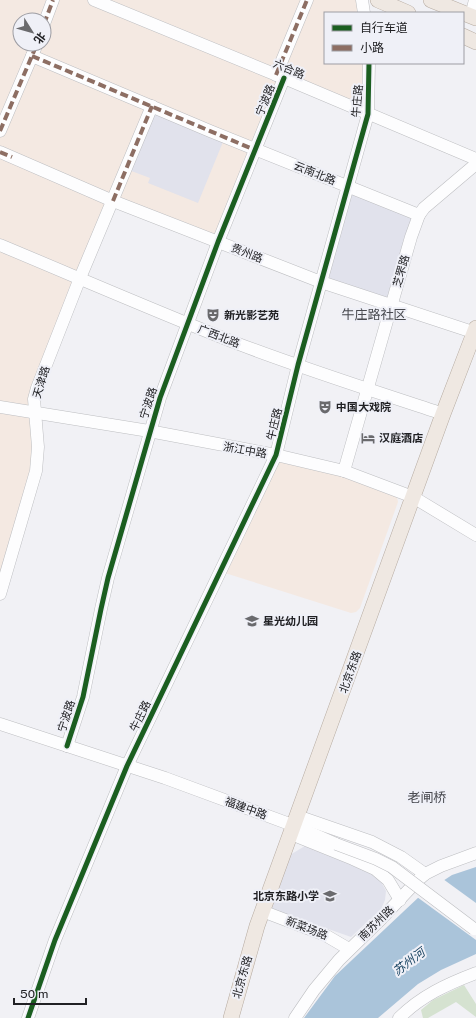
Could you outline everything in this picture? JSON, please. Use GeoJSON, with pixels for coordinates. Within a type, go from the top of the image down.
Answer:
{"type":"FeatureCollection","features":[{"type":"Feature","properties":{"kind":"main road"},"geometry":{"type":"LineString","coordinates":[[378,0],[406,12]]}},
{"type":"Feature","properties":{"kind":"main road"},"geometry":{"type":"LineString","coordinates":[[431,0],[461,12]]}},
{"type":"Feature","properties":{"kind":"main road"},"geometry":{"type":"LineString","coordinates":[[464,13],[474,17]]}},
{"type":"Feature","properties":{"kind":"main road"},"geometry":{"type":"LineString","coordinates":[[464,36],[476,42]]}},
{"type":"Feature","properties":{"kind":"main road","name":"北京东路"},"geometry":{"type":"LineString","coordinates":[[231,1018],[247,959],[262,912],[296,823],[443,414],[475,331]]}},
{"type":"Feature","properties":{"kind":"street"},"geometry":{"type":"LineString","coordinates":[[48,12],[53,0]]}},
{"type":"Feature","properties":{"kind":"street","name":"六合路"},"geometry":{"type":"LineString","coordinates":[[94,0],[280,76],[476,159]]}},
{"type":"Feature","properties":{"kind":"street","name":"宁波路"},"geometry":{"type":"LineString","coordinates":[[67,746],[83,697],[100,609],[149,431],[187,324],[255,150],[307,0]]}},
{"type":"Feature","properties":{"kind":"street"},"geometry":{"type":"LineString","coordinates":[[362,0],[364,12]]}},
{"type":"Feature","properties":{"kind":"street"},"geometry":{"type":"LineString","coordinates":[[474,0],[474,17]]}},
{"type":"Feature","properties":{"kind":"street"},"geometry":{"type":"LineString","coordinates":[[0,131],[34,52]]}},
{"type":"Feature","properties":{"kind":"street","name":"云南北路"},"geometry":{"type":"LineString","coordinates":[[32,56],[255,150],[419,215]]}},
{"type":"Feature","properties":{"kind":"street","name":"牛庄路"},"geometry":{"type":"LineString","coordinates":[[127,766],[276,455],[298,365],[368,114],[369,64]]}},
{"type":"Feature","properties":{"kind":"street","name":"天津路"},"geometry":{"type":"LineString","coordinates":[[0,594],[36,471],[38,447],[34,399],[37,388],[80,278],[152,106]]}},
{"type":"Feature","properties":{"kind":"street","name":"贵州路"},"geometry":{"type":"LineString","coordinates":[[0,152],[113,200],[321,282],[391,306],[475,331]]}},
{"type":"Feature","properties":{"kind":"street","name":"芝罘路"},"geometry":{"type":"LineString","coordinates":[[344,471],[391,306],[419,215],[424,208],[476,164]]}},
{"type":"Feature","properties":{"kind":"street","name":"广西北路"},"geometry":{"type":"LineString","coordinates":[[0,245],[187,324],[298,365],[443,414]]}},
{"type":"Feature","properties":{"kind":"street","name":"浙江中路"},"geometry":{"type":"LineString","coordinates":[[0,407],[149,431],[276,455],[344,471],[413,497],[476,535]]}},
{"type":"Feature","properties":{"kind":"street","name":"福建中路"},"geometry":{"type":"LineString","coordinates":[[0,724],[296,823],[372,842],[401,857],[425,874]]}},
{"type":"Feature","properties":{"kind":"street"},"geometry":{"type":"LineString","coordinates":[[28,1018],[55,940],[127,766]]}},
{"type":"Feature","properties":{"kind":"street","name":"福建中路"},"geometry":{"type":"LineString","coordinates":[[296,823],[336,844],[376,859],[392,867],[475,930]]}},
{"type":"Feature","properties":{"kind":"street","name":"福建中路"},"geometry":{"type":"LineString","coordinates":[[296,823],[353,859],[375,870],[388,880],[400,900]]}},
{"type":"Feature","properties":{"kind":"street","name":"南苏州路"},"geometry":{"type":"LineString","coordinates":[[295,1018],[314,990],[349,950],[425,874],[441,866],[476,853]]}},
{"type":"Feature","properties":{"kind":"street","name":"新菜场路"},"geometry":{"type":"LineString","coordinates":[[262,912],[325,935],[349,950]]}},
{"type":"Feature","properties":{"kind":"street"},"geometry":{"type":"LineString","coordinates":[[399,1018],[419,1000],[438,989],[476,973]]}},
{"type":"Feature","properties":{"kind":"shaded area"},"geometry":{"type":"Polygon","coordinates":[[[0,0],[362,0],[364,12],[324,12],[324,64],[369,64],[368,112],[284,78],[218,242],[113,201],[37,388],[38,447],[0,593],[0,0]]]}},
{"type":"Feature","properties":{"kind":"shaded area"},"geometry":{"type":"Polygon","coordinates":[[[152,106],[225,137],[198,203],[148,183],[150,178],[126,169],[152,106]]]}},
{"type":"Feature","properties":{"kind":"shaded area"},"geometry":{"type":"Polygon","coordinates":[[[351,194],[413,217],[388,299],[327,279],[351,194]]]}},
{"type":"Feature","properties":{"kind":"shaded area"},"geometry":{"type":"Polygon","coordinates":[[[280,461],[343,476],[397,497],[398,502],[360,608],[356,612],[351,613],[225,573],[277,464],[280,461]]]}},
{"type":"Feature","properties":{"kind":"shaded area","name":"北京东路小学"},"geometry":{"type":"Polygon","coordinates":[[[305,846],[371,873],[380,880],[386,891],[385,900],[381,909],[351,937],[269,908],[290,855],[305,846]]]}},
{"type":"Feature","properties":{"kind":"green space"},"geometry":{"type":"Polygon","coordinates":[[[464,985],[476,1004],[476,1017],[456,1002],[428,1018],[423,1018],[421,1010],[433,1000],[464,985]]]}},
{"type":"Feature","properties":{"kind":"water","name":"苏州河"},"geometry":{"type":"Polygon","coordinates":[[[476,867],[476,954],[441,970],[418,984],[378,1018],[304,1018],[335,976],[420,896],[452,875],[476,867]]]}},
{"type":"Feature","properties":{"kind":"pier"},"geometry":{"type":"Polygon","coordinates":[[[443,879],[476,903],[476,940],[417,897],[443,879]]]}},
{"type":"Feature","properties":{"kind":"marked path"},"geometry":{"type":"LineString","coordinates":[[48,12],[53,0]]}},
{"type":"Feature","properties":{"kind":"marked path"},"geometry":{"type":"LineString","coordinates":[[276,75],[307,0]]}},
{"type":"Feature","properties":{"kind":"marked path"},"geometry":{"type":"LineString","coordinates":[[0,131],[34,52]]}},
{"type":"Feature","properties":{"kind":"marked path"},"geometry":{"type":"LineString","coordinates":[[32,56],[255,150]]}},
{"type":"Feature","properties":{"kind":"marked path"},"geometry":{"type":"LineString","coordinates":[[113,201],[152,106]]}},
{"type":"Feature","properties":{"kind":"marked path"},"geometry":{"type":"LineString","coordinates":[[0,152],[12,157]]}},
{"type":"Feature","properties":{"kind":"cycle path"},"geometry":{"type":"LineString","coordinates":[[28,1018],[55,940],[127,766],[276,455],[298,365],[368,114],[369,64]]}},
{"type":"Feature","properties":{"kind":"cycle path"},"geometry":{"type":"LineString","coordinates":[[67,746],[83,697],[108,578],[160,398],[218,242],[284,78]]}},
{"type":"Feature","properties":{"kind":"place","name":"新光影艺苑"},"geometry":{"type":"Point","coordinates":[213,315]}},
{"type":"Feature","properties":{"kind":"place","name":"中国大戏院"},"geometry":{"type":"Point","coordinates":[325,407]}},
{"type":"Feature","properties":{"kind":"place","name":"汉庭酒店"},"geometry":{"type":"Point","coordinates":[368,438]}},
{"type":"Feature","properties":{"kind":"place","name":"星光幼儿园"},"geometry":{"type":"Point","coordinates":[252,621]}},
{"type":"Feature","properties":{"kind":"place","name":"北京东路小学"},"geometry":{"type":"Point","coordinates":[330,896]}},
{"type":"Feature","properties":{"kind":"district","name":"牛庄路社区"},"geometry":{"type":"Point","coordinates":[374,314]}},
{"type":"Feature","properties":{"kind":"district","name":"老闸桥"},"geometry":{"type":"Point","coordinates":[427,797]}}]}
